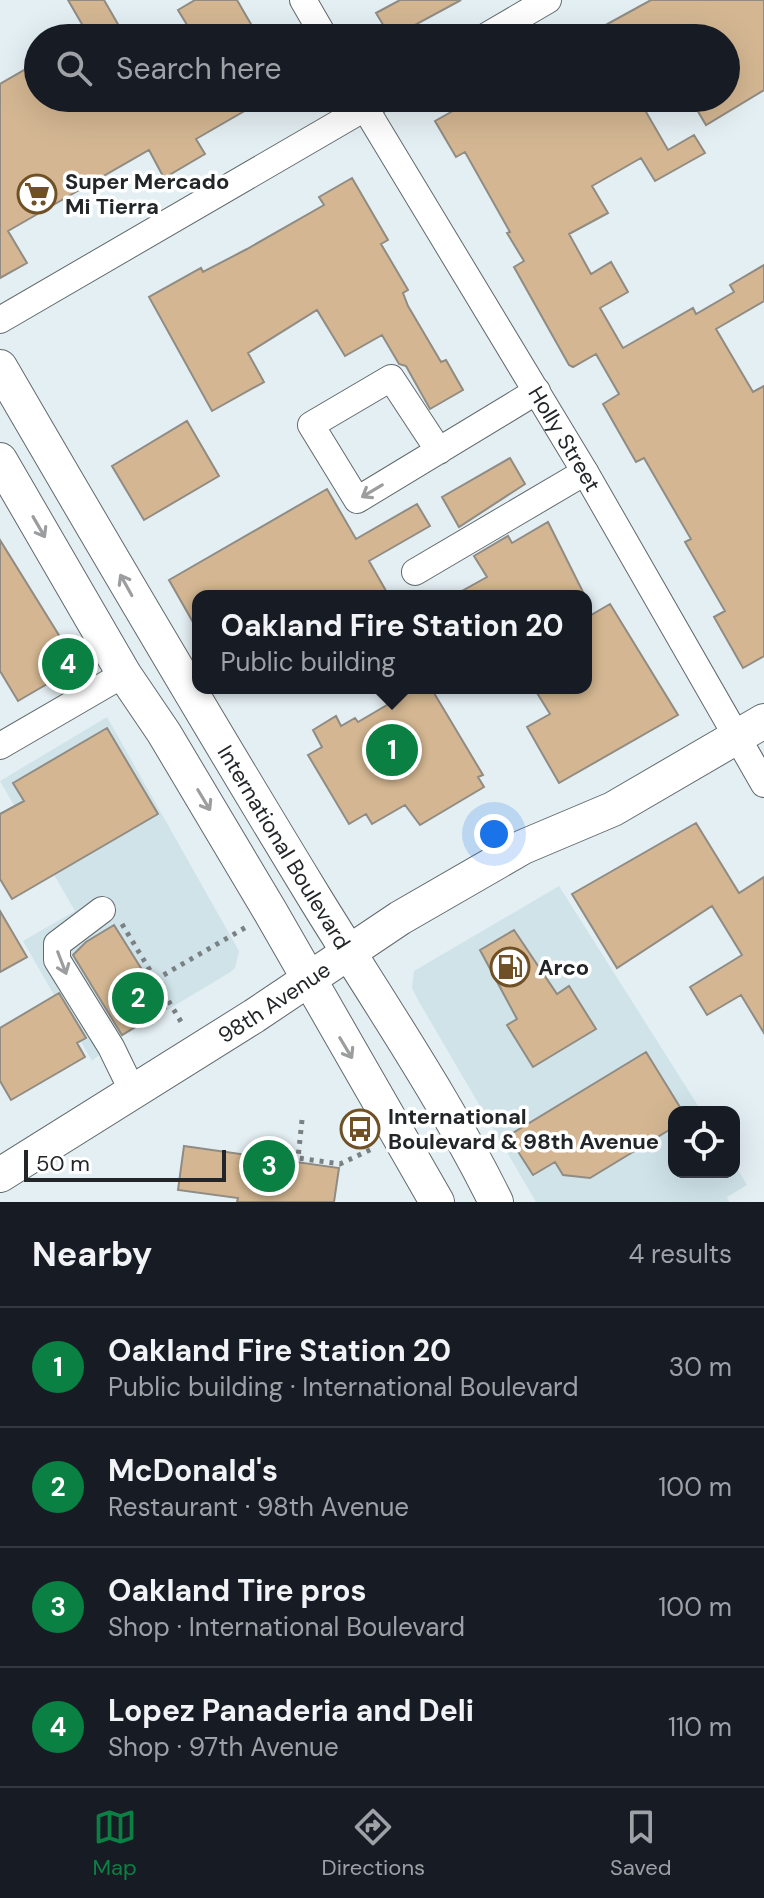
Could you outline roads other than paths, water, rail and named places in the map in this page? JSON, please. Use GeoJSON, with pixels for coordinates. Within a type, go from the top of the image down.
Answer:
{"type":"FeatureCollection","features":[{"type":"Feature","properties":{"kind":"main road","name":"International Boulevard"},"geometry":{"type":"LineString","coordinates":[[0,367],[164,653],[219,735],[496,1202]]}},
{"type":"Feature","properties":{"kind":"main road","name":"International Boulevard"},"geometry":{"type":"LineString","coordinates":[[0,460],[124,674],[164,733],[270,911],[437,1202]]}},
{"type":"Feature","properties":{"kind":"main road","name":"98th Avenue"},"geometry":{"type":"LineString","coordinates":[[0,1175],[400,918],[523,847],[613,809],[750,729]]}},
{"type":"Feature","properties":{"kind":"street"},"geometry":{"type":"LineString","coordinates":[[303,0],[317,24]]}},
{"type":"Feature","properties":{"kind":"street"},"geometry":{"type":"LineString","coordinates":[[507,24],[548,0]]}},
{"type":"Feature","properties":{"kind":"street"},"geometry":{"type":"LineString","coordinates":[[0,320],[350,112]]}},
{"type":"Feature","properties":{"kind":"street","name":"Holly Street"},"geometry":{"type":"LineString","coordinates":[[375,112],[585,472],[750,729],[764,784]]}},
{"type":"Feature","properties":{"kind":"street"},"geometry":{"type":"LineString","coordinates":[[439,451],[391,378],[311,425],[357,500],[439,451],[537,391]]}},
{"type":"Feature","properties":{"kind":"street"},"geometry":{"type":"LineString","coordinates":[[415,572],[585,472]]}},
{"type":"Feature","properties":{"kind":"street"},"geometry":{"type":"LineString","coordinates":[[0,746],[124,674]]}},
{"type":"Feature","properties":{"kind":"street"},"geometry":{"type":"LineString","coordinates":[[110,913],[66,933],[57,944],[57,960],[111,1047],[132,1090]]}},
{"type":"Feature","properties":{"kind":"place","name":"Super Mercado Mi Tierra"},"geometry":{"type":"Point","coordinates":[37,194]}},
{"type":"Feature","properties":{"kind":"place","name":"Lopez Panaderia and Deli"},"geometry":{"type":"Point","coordinates":[68,664]}},
{"type":"Feature","properties":{"kind":"place","name":"Oakland Fire Station 20"},"geometry":{"type":"Point","coordinates":[392,750]}},
{"type":"Feature","properties":{"kind":"place","name":"Arco"},"geometry":{"type":"Point","coordinates":[510,967]}},
{"type":"Feature","properties":{"kind":"place","name":"McDonald's"},"geometry":{"type":"Point","coordinates":[138,998]}},
{"type":"Feature","properties":{"kind":"place","name":"International Boulevard & 98th Avenue"},"geometry":{"type":"Point","coordinates":[360,1129]}},
{"type":"Feature","properties":{"kind":"place","name":"Oakland Tire pros"},"geometry":{"type":"Point","coordinates":[269,1166]}}]}
